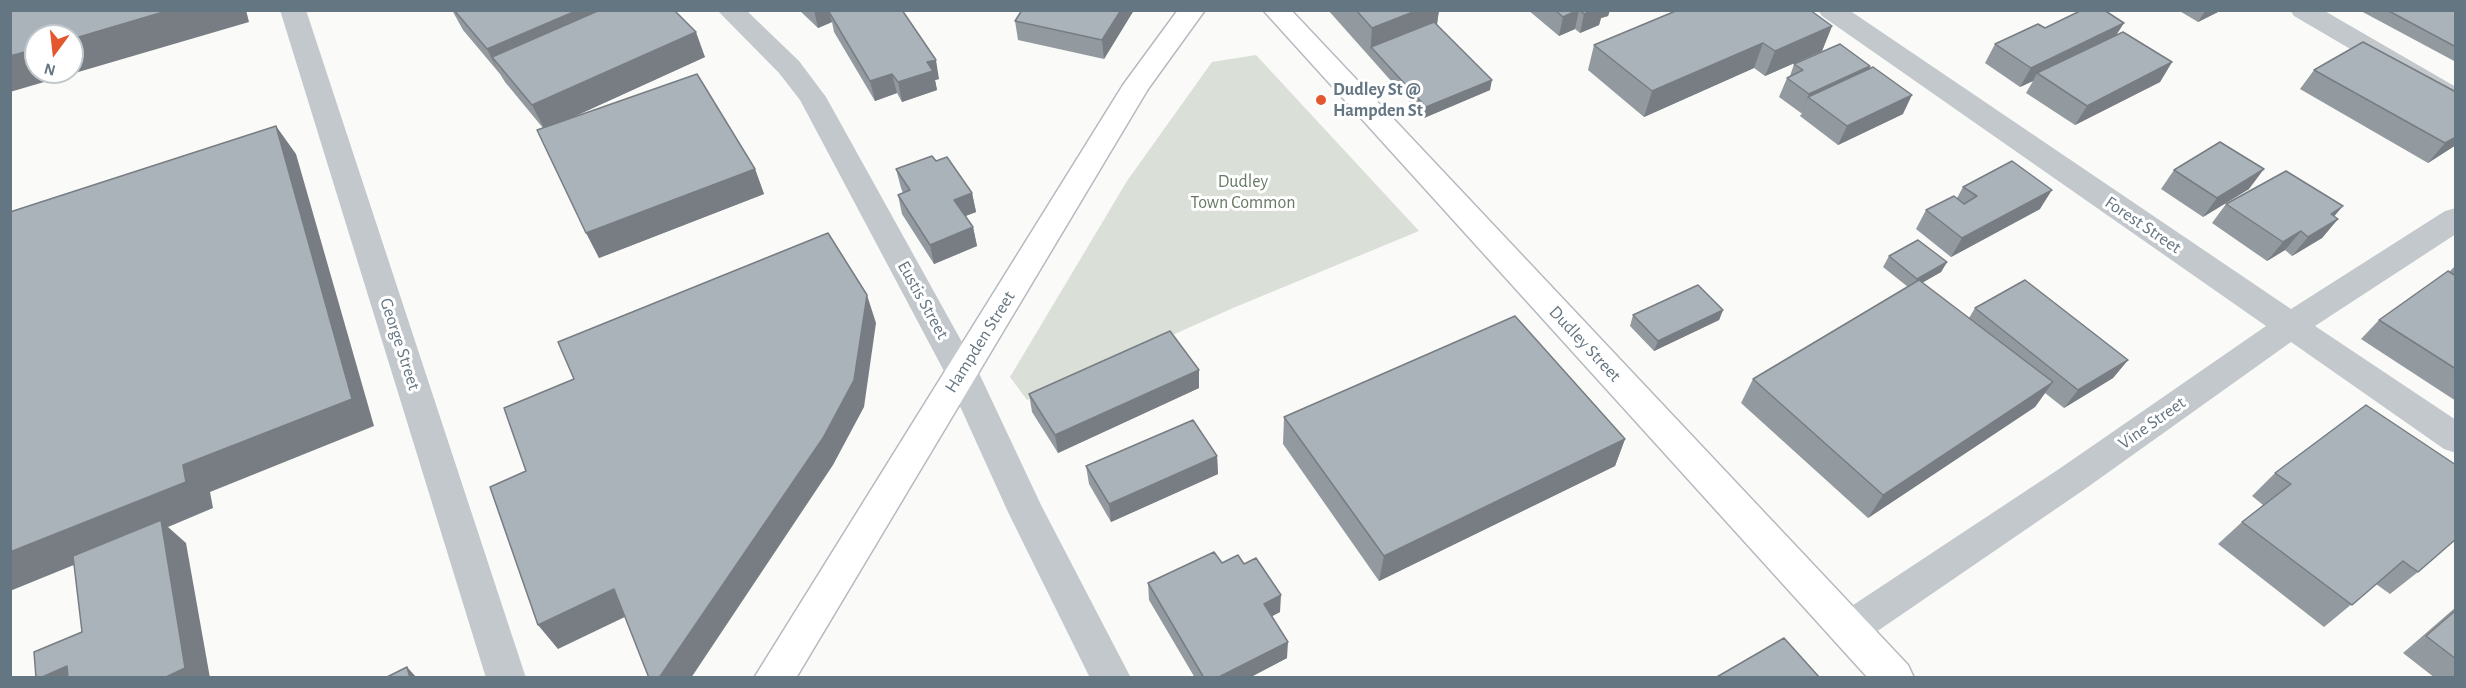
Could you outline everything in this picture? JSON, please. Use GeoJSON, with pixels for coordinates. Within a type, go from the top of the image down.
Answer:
{"type":"FeatureCollection","features":[{"type":"Feature","properties":{"kind":"main road","name":"Hampden Street"},"geometry":{"type":"LineString","coordinates":[[774,678],[1137,85],[1192,10]]}},
{"type":"Feature","properties":{"kind":"main road","name":"Dudley Street"},"geometry":{"type":"LineString","coordinates":[[1276,10],[1894,678]]}},
{"type":"Feature","properties":{"kind":"street","name":"George Street"},"geometry":{"type":"LineString","coordinates":[[293,10],[506,678]]}},
{"type":"Feature","properties":{"kind":"street","name":"Eustis Street"},"geometry":{"type":"LineString","coordinates":[[730,10],[789,67],[812,97],[961,371],[1026,513],[1111,678]]}},
{"type":"Feature","properties":{"kind":"street","name":"Forest Street"},"geometry":{"type":"LineString","coordinates":[[1831,10],[2456,439]]}},
{"type":"Feature","properties":{"kind":"street"},"geometry":{"type":"LineString","coordinates":[[2303,10],[2456,99]]}},
{"type":"Feature","properties":{"kind":"street","name":"Vine Street"},"geometry":{"type":"LineString","coordinates":[[1849,628],[2072,479],[2290,326],[2456,219]]}},
{"type":"Feature","properties":{"kind":"green space","name":"Dudley Town Common"},"geometry":{"type":"Polygon","coordinates":[[[1256,55],[1419,231],[1233,308],[1027,400],[1010,377],[1127,181],[1212,62],[1256,55]]]}},
{"type":"Feature","properties":{"kind":"building"},"geometry":{"type":"Polygon","coordinates":[[[10,10],[170,10],[84,35],[84,24],[24,24],[24,52],[10,56],[10,10]]]}},
{"type":"Feature","properties":{"kind":"building"},"geometry":{"type":"Polygon","coordinates":[[[454,10],[578,10],[487,49],[454,10]]]}},
{"type":"Feature","properties":{"kind":"building"},"geometry":{"type":"Polygon","coordinates":[[[600,10],[674,10],[696,32],[532,105],[492,57],[600,10]]]}},
{"type":"Feature","properties":{"kind":"building"},"geometry":{"type":"Polygon","coordinates":[[[833,10],[902,10],[936,60],[927,62],[933,71],[898,82],[892,74],[870,81],[829,12],[833,10]]]}},
{"type":"Feature","properties":{"kind":"building"},"geometry":{"type":"Polygon","coordinates":[[[1022,10],[1121,10],[1102,40],[1015,21],[1022,10]]]}},
{"type":"Feature","properties":{"kind":"building"},"geometry":{"type":"Polygon","coordinates":[[[1356,10],[1418,10],[1372,28],[1356,10]]]}},
{"type":"Feature","properties":{"kind":"building"},"geometry":{"type":"Polygon","coordinates":[[[1555,10],[1578,10],[1563,17],[1555,10]]]}},
{"type":"Feature","properties":{"kind":"building"},"geometry":{"type":"Polygon","coordinates":[[[1580,10],[1593,10],[1584,14],[1580,10]]]}},
{"type":"Feature","properties":{"kind":"building"},"geometry":{"type":"Polygon","coordinates":[[[1678,10],[1810,10],[1832,26],[1775,51],[1763,43],[1652,91],[1594,45],[1678,10]]]}},
{"type":"Feature","properties":{"kind":"building"},"geometry":{"type":"Polygon","coordinates":[[[2082,10],[2104,10],[2124,23],[2031,68],[1995,44],[2038,24],[2045,28],[2082,10]]]}},
{"type":"Feature","properties":{"kind":"building"},"geometry":{"type":"Polygon","coordinates":[[[2387,10],[2456,10],[2456,47],[2387,10]]]}},
{"type":"Feature","properties":{"kind":"building"},"geometry":{"type":"Polygon","coordinates":[[[1434,22],[1492,80],[1426,107],[1371,47],[1434,22]]]}},
{"type":"Feature","properties":{"kind":"building"},"geometry":{"type":"Polygon","coordinates":[[[2123,32],[2172,62],[2087,106],[2037,73],[2123,32]]]}},
{"type":"Feature","properties":{"kind":"building"},"geometry":{"type":"Polygon","coordinates":[[[2363,42],[2456,92],[2456,137],[2445,143],[2314,70],[2363,42]]]}},
{"type":"Feature","properties":{"kind":"building"},"geometry":{"type":"Polygon","coordinates":[[[1840,44],[1870,66],[1809,94],[1787,78],[1803,70],[1794,64],[1840,44]]]}},
{"type":"Feature","properties":{"kind":"building"},"geometry":{"type":"Polygon","coordinates":[[[1873,67],[1912,95],[1847,126],[1808,97],[1873,67]]]}},
{"type":"Feature","properties":{"kind":"building"},"geometry":{"type":"Polygon","coordinates":[[[697,74],[755,169],[586,233],[537,130],[697,74]]]}},
{"type":"Feature","properties":{"kind":"building"},"geometry":{"type":"Polygon","coordinates":[[[276,126],[352,399],[183,465],[186,482],[10,552],[10,212],[276,126]]]}},
{"type":"Feature","properties":{"kind":"building"},"geometry":{"type":"Polygon","coordinates":[[[2220,142],[2264,169],[2217,198],[2174,170],[2220,142]]]}},
{"type":"Feature","properties":{"kind":"building"},"geometry":{"type":"Polygon","coordinates":[[[932,156],[936,161],[947,157],[972,193],[954,200],[973,227],[930,245],[898,195],[910,190],[896,169],[932,156]]]}},
{"type":"Feature","properties":{"kind":"building"},"geometry":{"type":"Polygon","coordinates":[[[2012,161],[2052,190],[1962,238],[1926,210],[1954,196],[1964,204],[1977,196],[1963,187],[2012,161]]]}},
{"type":"Feature","properties":{"kind":"building"},"geometry":{"type":"Polygon","coordinates":[[[2286,171],[2343,206],[2331,214],[2338,219],[2308,237],[2301,231],[2283,242],[2226,204],[2286,171]]]}},
{"type":"Feature","properties":{"kind":"building"},"geometry":{"type":"Polygon","coordinates":[[[828,233],[867,295],[854,380],[823,438],[659,678],[649,678],[614,589],[538,625],[490,487],[526,471],[504,408],[574,379],[558,342],[828,233]]]}},
{"type":"Feature","properties":{"kind":"building"},"geometry":{"type":"Polygon","coordinates":[[[1918,240],[1947,262],[1917,279],[1889,256],[1918,240]]]}},
{"type":"Feature","properties":{"kind":"building"},"geometry":{"type":"Polygon","coordinates":[[[2448,271],[2456,276],[2456,369],[2379,320],[2448,271]]]}},
{"type":"Feature","properties":{"kind":"building"},"geometry":{"type":"Polygon","coordinates":[[[1919,280],[2053,382],[1883,495],[1753,379],[1919,280]]]}},
{"type":"Feature","properties":{"kind":"building"},"geometry":{"type":"Polygon","coordinates":[[[2025,280],[2128,360],[2078,390],[1975,308],[2025,280]]]}},
{"type":"Feature","properties":{"kind":"building"},"geometry":{"type":"Polygon","coordinates":[[[1698,285],[1723,310],[1658,341],[1633,315],[1698,285]]]}},
{"type":"Feature","properties":{"kind":"building"},"geometry":{"type":"Polygon","coordinates":[[[1515,316],[1625,439],[1384,556],[1284,417],[1515,316]]]}},
{"type":"Feature","properties":{"kind":"building"},"geometry":{"type":"Polygon","coordinates":[[[1170,331],[1199,370],[1055,435],[1029,394],[1170,331]]]}},
{"type":"Feature","properties":{"kind":"building"},"geometry":{"type":"Polygon","coordinates":[[[2366,405],[2456,465],[2456,539],[2418,572],[2403,561],[2352,605],[2242,522],[2291,484],[2275,473],[2366,405]]]}},
{"type":"Feature","properties":{"kind":"building"},"geometry":{"type":"Polygon","coordinates":[[[1193,420],[1217,456],[1109,504],[1086,466],[1193,420]]]}},
{"type":"Feature","properties":{"kind":"building"},"geometry":{"type":"Polygon","coordinates":[[[161,520],[185,668],[164,678],[68,678],[67,666],[36,678],[34,652],[82,632],[73,556],[161,520]]]}},
{"type":"Feature","properties":{"kind":"building"},"geometry":{"type":"Polygon","coordinates":[[[1214,552],[1222,563],[1238,555],[1244,564],[1256,558],[1281,595],[1264,604],[1288,642],[1217,678],[1204,678],[1148,583],[1214,552]]]}},
{"type":"Feature","properties":{"kind":"building"},"geometry":{"type":"Polygon","coordinates":[[[2456,610],[2456,659],[2426,636],[2456,610]]]}},
{"type":"Feature","properties":{"kind":"building"},"geometry":{"type":"Polygon","coordinates":[[[1784,638],[1820,678],[1715,678],[1784,638]]]}},
{"type":"Feature","properties":{"kind":"building"},"geometry":{"type":"Polygon","coordinates":[[[407,667],[410,678],[385,678],[407,667]]]}},
{"type":"Feature","properties":{"kind":"place","name":"Dudley St @ Hampden St"},"geometry":{"type":"Point","coordinates":[1321,100]}}]}
